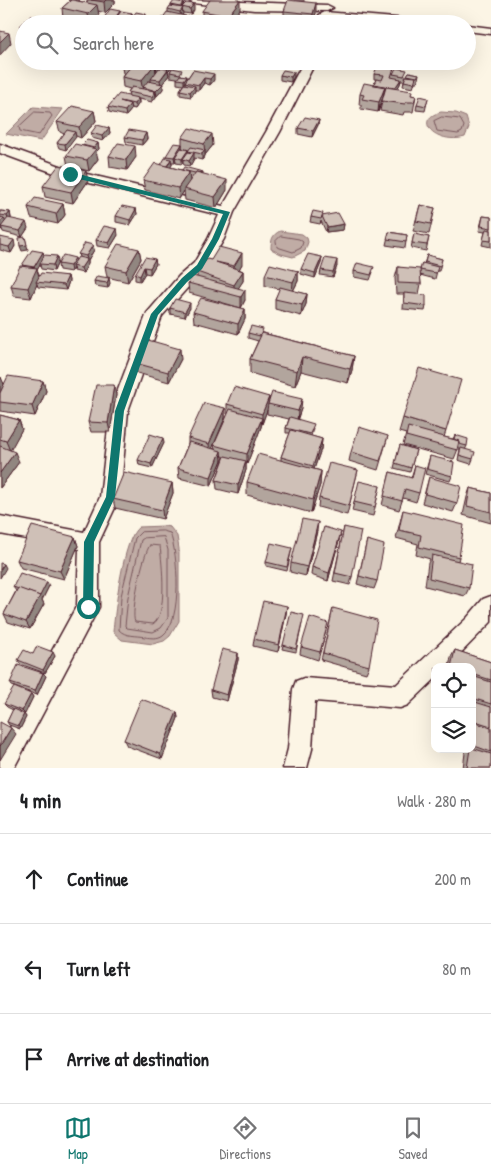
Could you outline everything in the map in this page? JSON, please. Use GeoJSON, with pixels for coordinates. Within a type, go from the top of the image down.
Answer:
{"type":"FeatureCollection","features":[{"type":"Feature","properties":{"kind":"street"},"geometry":{"type":"LineString","coordinates":[[192,0],[352,15]]}},
{"type":"Feature","properties":{"kind":"street"},"geometry":{"type":"LineString","coordinates":[[476,29],[491,31]]}},
{"type":"Feature","properties":{"kind":"street"},"geometry":{"type":"LineString","coordinates":[[0,768],[12,750],[88,607],[89,542],[110,497],[120,411],[155,314],[185,280],[200,267],[216,239],[226,212],[273,132],[305,70]]}},
{"type":"Feature","properties":{"kind":"street"},"geometry":{"type":"LineString","coordinates":[[0,148],[70,174],[226,212]]}},
{"type":"Feature","properties":{"kind":"street"},"geometry":{"type":"LineString","coordinates":[[0,525],[89,542]]}},
{"type":"Feature","properties":{"kind":"street"},"geometry":{"type":"LineString","coordinates":[[295,768],[300,749],[304,689],[400,697],[475,625],[491,606]]}},
{"type":"Feature","properties":{"kind":"water"},"geometry":{"type":"Polygon","coordinates":[[[33,107],[63,109],[41,141],[6,134],[33,107]]]}},
{"type":"Feature","properties":{"kind":"water"},"geometry":{"type":"Polygon","coordinates":[[[441,112],[456,113],[466,117],[469,127],[465,137],[445,138],[431,130],[428,126],[428,120],[441,112]]]}},
{"type":"Feature","properties":{"kind":"water"},"geometry":{"type":"Polygon","coordinates":[[[280,231],[302,234],[307,238],[308,242],[305,251],[293,257],[271,249],[272,238],[280,231]]]}},
{"type":"Feature","properties":{"kind":"water"},"geometry":{"type":"Polygon","coordinates":[[[139,527],[170,527],[177,536],[179,549],[179,621],[170,636],[164,641],[153,644],[122,640],[113,632],[121,576],[128,545],[139,527]]]}},
{"type":"Feature","properties":{"kind":"building"},"geometry":{"type":"Polygon","coordinates":[[[71,0],[97,5],[88,14],[62,8],[71,0]]]}},
{"type":"Feature","properties":{"kind":"building"},"geometry":{"type":"Polygon","coordinates":[[[210,0],[240,0],[229,15],[202,11],[210,0]]]}},
{"type":"Feature","properties":{"kind":"building"},"geometry":{"type":"Polygon","coordinates":[[[288,0],[316,3],[313,14],[284,11],[288,0]]]}},
{"type":"Feature","properties":{"kind":"building"},"geometry":{"type":"Polygon","coordinates":[[[174,1],[184,3],[181,7],[171,5],[174,1]]]}},
{"type":"Feature","properties":{"kind":"building"},"geometry":{"type":"Polygon","coordinates":[[[186,3],[194,4],[190,9],[182,7],[186,3]]]}},
{"type":"Feature","properties":{"kind":"building"},"geometry":{"type":"Polygon","coordinates":[[[170,6],[183,8],[180,12],[168,9],[170,6]]]}},
{"type":"Feature","properties":{"kind":"building"},"geometry":{"type":"Polygon","coordinates":[[[110,9],[120,11],[117,15],[106,15],[110,9]]]}},
{"type":"Feature","properties":{"kind":"building"},"geometry":{"type":"Polygon","coordinates":[[[121,11],[132,13],[131,15],[118,15],[121,11]]]}},
{"type":"Feature","properties":{"kind":"building"},"geometry":{"type":"Polygon","coordinates":[[[136,12],[146,14],[145,15],[134,15],[136,12]]]}},
{"type":"Feature","properties":{"kind":"building"},"geometry":{"type":"Polygon","coordinates":[[[167,12],[181,15],[165,15],[167,12]]]}},
{"type":"Feature","properties":{"kind":"building"},"geometry":{"type":"Polygon","coordinates":[[[0,31],[9,33],[0,42],[0,31]]]}},
{"type":"Feature","properties":{"kind":"building"},"geometry":{"type":"Polygon","coordinates":[[[128,70],[150,70],[141,81],[122,77],[128,70]]]}},
{"type":"Feature","properties":{"kind":"building"},"geometry":{"type":"Polygon","coordinates":[[[158,70],[167,70],[160,80],[151,79],[158,70]]]}},
{"type":"Feature","properties":{"kind":"building"},"geometry":{"type":"Polygon","coordinates":[[[171,70],[182,70],[180,74],[170,72],[171,70]]]}},
{"type":"Feature","properties":{"kind":"building"},"geometry":{"type":"Polygon","coordinates":[[[193,70],[214,74],[210,79],[204,78],[199,85],[185,82],[193,70]]]}},
{"type":"Feature","properties":{"kind":"building"},"geometry":{"type":"Polygon","coordinates":[[[283,70],[294,72],[291,77],[280,75],[283,70]]]}},
{"type":"Feature","properties":{"kind":"building"},"geometry":{"type":"Polygon","coordinates":[[[376,70],[393,70],[391,77],[401,79],[395,88],[374,84],[376,79],[382,80],[384,75],[374,74],[376,70]]]}},
{"type":"Feature","properties":{"kind":"building"},"geometry":{"type":"Polygon","coordinates":[[[395,70],[407,70],[404,76],[393,74],[395,70]]]}},
{"type":"Feature","properties":{"kind":"building"},"geometry":{"type":"Polygon","coordinates":[[[409,72],[419,74],[417,77],[407,75],[409,72]]]}},
{"type":"Feature","properties":{"kind":"building"},"geometry":{"type":"Polygon","coordinates":[[[180,75],[187,76],[184,80],[177,79],[180,75]]]}},
{"type":"Feature","properties":{"kind":"building"},"geometry":{"type":"Polygon","coordinates":[[[406,76],[416,77],[414,83],[404,81],[406,76]]]}},
{"type":"Feature","properties":{"kind":"building"},"geometry":{"type":"Polygon","coordinates":[[[148,81],[163,84],[156,91],[143,87],[148,81]]]}},
{"type":"Feature","properties":{"kind":"building"},"geometry":{"type":"Polygon","coordinates":[[[364,83],[385,87],[379,102],[362,99],[364,95],[360,94],[364,83]]]}},
{"type":"Feature","properties":{"kind":"building"},"geometry":{"type":"Polygon","coordinates":[[[184,84],[195,86],[190,92],[180,90],[184,84]]]}},
{"type":"Feature","properties":{"kind":"building"},"geometry":{"type":"Polygon","coordinates":[[[132,87],[155,91],[152,97],[128,92],[132,87]]]}},
{"type":"Feature","properties":{"kind":"building"},"geometry":{"type":"Polygon","coordinates":[[[386,87],[412,91],[411,95],[416,96],[414,102],[406,102],[405,104],[382,101],[386,87]]]}},
{"type":"Feature","properties":{"kind":"building"},"geometry":{"type":"Polygon","coordinates":[[[119,94],[138,98],[134,104],[120,101],[130,104],[125,111],[108,107],[119,94]]]}},
{"type":"Feature","properties":{"kind":"building"},"geometry":{"type":"Polygon","coordinates":[[[420,96],[428,98],[426,106],[417,104],[420,96]]]}},
{"type":"Feature","properties":{"kind":"building"},"geometry":{"type":"Polygon","coordinates":[[[72,106],[94,111],[79,127],[57,122],[72,106]]]}},
{"type":"Feature","properties":{"kind":"building"},"geometry":{"type":"Polygon","coordinates":[[[305,117],[319,120],[313,131],[298,128],[305,117]]]}},
{"type":"Feature","properties":{"kind":"building"},"geometry":{"type":"Polygon","coordinates":[[[97,125],[109,128],[102,136],[91,133],[97,125]]]}},
{"type":"Feature","properties":{"kind":"building"},"geometry":{"type":"Polygon","coordinates":[[[189,128],[212,134],[204,144],[182,138],[189,128]]]}},
{"type":"Feature","properties":{"kind":"building"},"geometry":{"type":"Polygon","coordinates":[[[67,130],[75,132],[65,144],[57,143],[67,130]]]}},
{"type":"Feature","properties":{"kind":"building"},"geometry":{"type":"Polygon","coordinates":[[[129,130],[146,133],[142,140],[125,137],[129,130]]]}},
{"type":"Feature","properties":{"kind":"building"},"geometry":{"type":"Polygon","coordinates":[[[87,140],[98,143],[94,148],[82,145],[87,140]]]}},
{"type":"Feature","properties":{"kind":"building"},"geometry":{"type":"Polygon","coordinates":[[[118,143],[135,146],[126,160],[109,156],[118,143]]]}},
{"type":"Feature","properties":{"kind":"building"},"geometry":{"type":"Polygon","coordinates":[[[174,143],[182,144],[174,157],[166,156],[174,143]]]}},
{"type":"Feature","properties":{"kind":"building"},"geometry":{"type":"Polygon","coordinates":[[[75,144],[96,149],[87,160],[66,156],[75,144]]]}},
{"type":"Feature","properties":{"kind":"building"},"geometry":{"type":"Polygon","coordinates":[[[191,147],[205,150],[202,154],[188,151],[191,147]]]}},
{"type":"Feature","properties":{"kind":"building"},"geometry":{"type":"Polygon","coordinates":[[[181,148],[188,150],[182,159],[175,157],[181,148]]]}},
{"type":"Feature","properties":{"kind":"building"},"geometry":{"type":"Polygon","coordinates":[[[188,152],[194,153],[189,161],[183,159],[188,152]]]}},
{"type":"Feature","properties":{"kind":"building"},"geometry":{"type":"Polygon","coordinates":[[[165,158],[171,159],[167,166],[161,165],[165,158]]]}},
{"type":"Feature","properties":{"kind":"building"},"geometry":{"type":"Polygon","coordinates":[[[155,163],[189,172],[178,188],[143,180],[155,163]]]}},
{"type":"Feature","properties":{"kind":"building"},"geometry":{"type":"Polygon","coordinates":[[[59,165],[86,171],[71,192],[43,186],[59,165]]]}},
{"type":"Feature","properties":{"kind":"building"},"geometry":{"type":"Polygon","coordinates":[[[184,167],[203,172],[195,173],[182,170],[184,167]]]}},
{"type":"Feature","properties":{"kind":"building"},"geometry":{"type":"Polygon","coordinates":[[[196,172],[227,180],[215,197],[184,189],[196,172]]]}},
{"type":"Feature","properties":{"kind":"building"},"geometry":{"type":"Polygon","coordinates":[[[35,198],[63,204],[56,214],[28,207],[35,198]]]}},
{"type":"Feature","properties":{"kind":"building"},"geometry":{"type":"Polygon","coordinates":[[[420,205],[435,208],[431,224],[416,221],[420,205]]]}},
{"type":"Feature","properties":{"kind":"building"},"geometry":{"type":"Polygon","coordinates":[[[122,206],[136,209],[130,220],[116,216],[122,206]]]}},
{"type":"Feature","properties":{"kind":"building"},"geometry":{"type":"Polygon","coordinates":[[[0,211],[10,212],[7,216],[0,215],[0,211]]]}},
{"type":"Feature","properties":{"kind":"building"},"geometry":{"type":"Polygon","coordinates":[[[313,211],[323,213],[321,219],[311,217],[313,211]]]}},
{"type":"Feature","properties":{"kind":"building"},"geometry":{"type":"Polygon","coordinates":[[[338,213],[344,224],[327,227],[322,216],[338,213]]]}},
{"type":"Feature","properties":{"kind":"building"},"geometry":{"type":"Polygon","coordinates":[[[483,216],[491,217],[491,228],[481,226],[483,216]]]}},
{"type":"Feature","properties":{"kind":"building"},"geometry":{"type":"Polygon","coordinates":[[[8,218],[26,222],[20,231],[1,227],[8,218]]]}},
{"type":"Feature","properties":{"kind":"building"},"geometry":{"type":"Polygon","coordinates":[[[104,226],[117,229],[109,243],[96,240],[104,226]]]}},
{"type":"Feature","properties":{"kind":"building"},"geometry":{"type":"Polygon","coordinates":[[[486,229],[491,230],[491,241],[483,240],[486,229]]]}},
{"type":"Feature","properties":{"kind":"building"},"geometry":{"type":"Polygon","coordinates":[[[389,232],[407,235],[406,242],[387,239],[389,232]]]}},
{"type":"Feature","properties":{"kind":"building"},"geometry":{"type":"Polygon","coordinates":[[[414,234],[429,237],[427,245],[412,243],[414,234]]]}},
{"type":"Feature","properties":{"kind":"building"},"geometry":{"type":"Polygon","coordinates":[[[0,237],[14,240],[9,247],[0,245],[0,237]]]}},
{"type":"Feature","properties":{"kind":"building"},"geometry":{"type":"Polygon","coordinates":[[[25,237],[27,245],[20,246],[19,238],[25,237]]]}},
{"type":"Feature","properties":{"kind":"building"},"geometry":{"type":"Polygon","coordinates":[[[85,243],[93,245],[86,256],[78,254],[85,243]]]}},
{"type":"Feature","properties":{"kind":"building"},"geometry":{"type":"Polygon","coordinates":[[[118,244],[139,249],[126,271],[105,266],[118,244]]]}},
{"type":"Feature","properties":{"kind":"building"},"geometry":{"type":"Polygon","coordinates":[[[219,247],[242,253],[234,266],[216,262],[243,271],[234,285],[197,272],[207,259],[211,260],[219,247]]]}},
{"type":"Feature","properties":{"kind":"building"},"geometry":{"type":"Polygon","coordinates":[[[32,250],[43,252],[34,267],[22,265],[32,250]]]}},
{"type":"Feature","properties":{"kind":"building"},"geometry":{"type":"Polygon","coordinates":[[[308,254],[322,257],[315,273],[301,269],[308,254]]]}},
{"type":"Feature","properties":{"kind":"building"},"geometry":{"type":"Polygon","coordinates":[[[44,255],[57,256],[53,265],[40,264],[44,255]]]}},
{"type":"Feature","properties":{"kind":"building"},"geometry":{"type":"Polygon","coordinates":[[[63,255],[75,258],[70,266],[58,264],[63,255]]]}},
{"type":"Feature","properties":{"kind":"building"},"geometry":{"type":"Polygon","coordinates":[[[427,255],[442,259],[440,266],[425,262],[427,255]]]}},
{"type":"Feature","properties":{"kind":"building"},"geometry":{"type":"Polygon","coordinates":[[[78,257],[87,259],[81,268],[72,266],[78,257]]]}},
{"type":"Feature","properties":{"kind":"building"},"geometry":{"type":"Polygon","coordinates":[[[145,257],[155,259],[150,268],[144,267],[140,276],[135,274],[145,257]]]}},
{"type":"Feature","properties":{"kind":"building"},"geometry":{"type":"Polygon","coordinates":[[[325,258],[337,260],[333,272],[321,270],[325,258]]]}},
{"type":"Feature","properties":{"kind":"building"},"geometry":{"type":"Polygon","coordinates":[[[357,263],[374,267],[371,275],[354,271],[357,263]]]}},
{"type":"Feature","properties":{"kind":"building"},"geometry":{"type":"Polygon","coordinates":[[[422,263],[438,267],[436,273],[420,270],[422,263]]]}},
{"type":"Feature","properties":{"kind":"building"},"geometry":{"type":"Polygon","coordinates":[[[270,264],[298,271],[293,282],[265,275],[270,264]]]}},
{"type":"Feature","properties":{"kind":"building"},"geometry":{"type":"Polygon","coordinates":[[[20,266],[37,268],[28,288],[11,286],[20,266]]]}},
{"type":"Feature","properties":{"kind":"building"},"geometry":{"type":"Polygon","coordinates":[[[398,267],[420,269],[421,284],[398,283],[398,267]]]}},
{"type":"Feature","properties":{"kind":"building"},"geometry":{"type":"Polygon","coordinates":[[[41,273],[68,276],[64,285],[36,282],[41,273]]]}},
{"type":"Feature","properties":{"kind":"building"},"geometry":{"type":"Polygon","coordinates":[[[97,276],[109,278],[107,283],[94,281],[97,276]]]}},
{"type":"Feature","properties":{"kind":"building"},"geometry":{"type":"Polygon","coordinates":[[[193,276],[245,290],[241,297],[188,283],[193,276]]]}},
{"type":"Feature","properties":{"kind":"building"},"geometry":{"type":"Polygon","coordinates":[[[280,287],[307,294],[302,305],[275,299],[280,287]]]}},
{"type":"Feature","properties":{"kind":"building"},"geometry":{"type":"Polygon","coordinates":[[[404,293],[426,295],[426,306],[404,303],[404,293]]]}},
{"type":"Feature","properties":{"kind":"building"},"geometry":{"type":"Polygon","coordinates":[[[201,298],[245,309],[238,324],[193,312],[201,298]]]}},
{"type":"Feature","properties":{"kind":"building"},"geometry":{"type":"Polygon","coordinates":[[[175,299],[190,303],[185,312],[170,308],[175,299]]]}},
{"type":"Feature","properties":{"kind":"building"},"geometry":{"type":"Polygon","coordinates":[[[251,326],[263,329],[260,336],[248,333],[251,326]]]}},
{"type":"Feature","properties":{"kind":"building"},"geometry":{"type":"Polygon","coordinates":[[[262,333],[354,356],[350,369],[302,357],[297,371],[250,359],[262,333]]]}},
{"type":"Feature","properties":{"kind":"building"},"geometry":{"type":"Polygon","coordinates":[[[148,340],[180,349],[168,372],[135,363],[148,340]]]}},
{"type":"Feature","properties":{"kind":"building"},"geometry":{"type":"Polygon","coordinates":[[[419,368],[461,380],[446,431],[403,418],[419,368]]]}},
{"type":"Feature","properties":{"kind":"building"},"geometry":{"type":"Polygon","coordinates":[[[8,376],[43,381],[32,406],[0,402],[0,393],[8,376]]]}},
{"type":"Feature","properties":{"kind":"building"},"geometry":{"type":"Polygon","coordinates":[[[96,385],[114,385],[108,423],[88,422],[96,385]]]}},
{"type":"Feature","properties":{"kind":"building"},"geometry":{"type":"Polygon","coordinates":[[[234,387],[269,397],[262,414],[227,404],[234,387]]]}},
{"type":"Feature","properties":{"kind":"building"},"geometry":{"type":"Polygon","coordinates":[[[272,392],[302,399],[298,411],[268,404],[272,392]]]}},
{"type":"Feature","properties":{"kind":"building"},"geometry":{"type":"Polygon","coordinates":[[[204,403],[225,408],[209,444],[188,438],[204,403]]]}},
{"type":"Feature","properties":{"kind":"building"},"geometry":{"type":"Polygon","coordinates":[[[230,409],[262,418],[247,454],[214,445],[230,409]]]}},
{"type":"Feature","properties":{"kind":"building"},"geometry":{"type":"Polygon","coordinates":[[[0,415],[19,420],[6,441],[0,439],[0,415]]]}},
{"type":"Feature","properties":{"kind":"building"},"geometry":{"type":"Polygon","coordinates":[[[290,417],[314,424],[310,434],[286,428],[290,417]]]}},
{"type":"Feature","properties":{"kind":"building"},"geometry":{"type":"Polygon","coordinates":[[[359,427],[388,436],[380,461],[351,452],[359,427]]]}},
{"type":"Feature","properties":{"kind":"building"},"geometry":{"type":"Polygon","coordinates":[[[408,427],[459,441],[457,450],[406,436],[408,427]]]}},
{"type":"Feature","properties":{"kind":"building"},"geometry":{"type":"Polygon","coordinates":[[[291,430],[322,439],[313,466],[281,457],[291,430]]]}},
{"type":"Feature","properties":{"kind":"building"},"geometry":{"type":"Polygon","coordinates":[[[150,434],[163,438],[151,464],[138,460],[150,434]]]}},
{"type":"Feature","properties":{"kind":"building"},"geometry":{"type":"Polygon","coordinates":[[[455,435],[468,439],[467,446],[459,444],[459,441],[454,439],[455,435]]]}},
{"type":"Feature","properties":{"kind":"building"},"geometry":{"type":"Polygon","coordinates":[[[189,442],[221,451],[211,477],[178,468],[189,442]]]}},
{"type":"Feature","properties":{"kind":"building"},"geometry":{"type":"Polygon","coordinates":[[[400,445],[416,450],[411,468],[395,463],[400,445]]]}},
{"type":"Feature","properties":{"kind":"building"},"geometry":{"type":"Polygon","coordinates":[[[0,446],[15,452],[0,473],[0,446]]]}},
{"type":"Feature","properties":{"kind":"building"},"geometry":{"type":"Polygon","coordinates":[[[461,448],[475,452],[473,459],[459,455],[461,448]]]}},
{"type":"Feature","properties":{"kind":"building"},"geometry":{"type":"Polygon","coordinates":[[[258,454],[321,471],[313,500],[247,482],[258,454]]]}},
{"type":"Feature","properties":{"kind":"building"},"geometry":{"type":"Polygon","coordinates":[[[225,456],[246,461],[238,485],[216,480],[225,456]]]}},
{"type":"Feature","properties":{"kind":"building"},"geometry":{"type":"Polygon","coordinates":[[[430,456],[454,462],[452,476],[427,469],[430,456]]]}},
{"type":"Feature","properties":{"kind":"building"},"geometry":{"type":"Polygon","coordinates":[[[329,463],[358,470],[349,506],[319,498],[329,463]]]}},
{"type":"Feature","properties":{"kind":"building"},"geometry":{"type":"Polygon","coordinates":[[[415,465],[425,468],[419,493],[405,489],[402,501],[384,496],[390,472],[412,478],[415,465]]]}},
{"type":"Feature","properties":{"kind":"building"},"geometry":{"type":"Polygon","coordinates":[[[124,472],[172,483],[162,510],[113,499],[124,472]]]}},
{"type":"Feature","properties":{"kind":"building"},"geometry":{"type":"Polygon","coordinates":[[[429,477],[461,486],[457,503],[425,494],[429,477]]]}},
{"type":"Feature","properties":{"kind":"building"},"geometry":{"type":"Polygon","coordinates":[[[359,481],[380,486],[375,507],[354,502],[359,481]]]}},
{"type":"Feature","properties":{"kind":"building"},"geometry":{"type":"Polygon","coordinates":[[[470,488],[491,493],[491,512],[467,506],[470,488]]]}},
{"type":"Feature","properties":{"kind":"building"},"geometry":{"type":"Polygon","coordinates":[[[403,510],[464,525],[459,557],[419,547],[421,535],[399,530],[403,510]]]}},
{"type":"Feature","properties":{"kind":"building"},"geometry":{"type":"Polygon","coordinates":[[[302,519],[318,522],[307,567],[291,563],[302,519]]]}},
{"type":"Feature","properties":{"kind":"building"},"geometry":{"type":"Polygon","coordinates":[[[32,526],[75,537],[60,571],[17,560],[32,526]]]}},
{"type":"Feature","properties":{"kind":"building"},"geometry":{"type":"Polygon","coordinates":[[[324,527],[341,532],[329,573],[312,567],[324,527]]]}},
{"type":"Feature","properties":{"kind":"building"},"geometry":{"type":"Polygon","coordinates":[[[344,527],[361,531],[352,577],[335,573],[344,527]]]}},
{"type":"Feature","properties":{"kind":"building"},"geometry":{"type":"Polygon","coordinates":[[[367,540],[384,545],[377,581],[359,576],[367,540]]]}},
{"type":"Feature","properties":{"kind":"building"},"geometry":{"type":"Polygon","coordinates":[[[271,543],[292,548],[287,567],[266,562],[271,543]]]}},
{"type":"Feature","properties":{"kind":"building"},"geometry":{"type":"Polygon","coordinates":[[[432,555],[472,564],[469,588],[429,578],[432,555]]]}},
{"type":"Feature","properties":{"kind":"building"},"geometry":{"type":"Polygon","coordinates":[[[20,573],[47,582],[40,596],[13,587],[20,573]]]}},
{"type":"Feature","properties":{"kind":"building"},"geometry":{"type":"Polygon","coordinates":[[[18,588],[40,596],[26,622],[4,614],[18,588]]]}},
{"type":"Feature","properties":{"kind":"building"},"geometry":{"type":"Polygon","coordinates":[[[263,601],[287,606],[279,645],[254,639],[263,601]]]}},
{"type":"Feature","properties":{"kind":"building"},"geometry":{"type":"Polygon","coordinates":[[[333,608],[377,620],[369,666],[323,653],[333,608]]]}},
{"type":"Feature","properties":{"kind":"building"},"geometry":{"type":"Polygon","coordinates":[[[291,612],[304,615],[296,649],[283,645],[291,612]]]}},
{"type":"Feature","properties":{"kind":"building"},"geometry":{"type":"Polygon","coordinates":[[[310,617],[328,623],[320,652],[301,647],[310,617]]]}},
{"type":"Feature","properties":{"kind":"building"},"geometry":{"type":"Polygon","coordinates":[[[37,646],[53,652],[43,670],[18,660],[24,650],[33,654],[37,646]]]}},
{"type":"Feature","properties":{"kind":"building"},"geometry":{"type":"Polygon","coordinates":[[[222,649],[238,653],[227,695],[211,690],[222,649]]]}},
{"type":"Feature","properties":{"kind":"building"},"geometry":{"type":"Polygon","coordinates":[[[455,650],[491,662],[491,680],[476,675],[476,663],[452,663],[455,650]]]}},
{"type":"Feature","properties":{"kind":"building"},"geometry":{"type":"Polygon","coordinates":[[[18,665],[43,673],[35,691],[10,683],[18,665]]]}},
{"type":"Feature","properties":{"kind":"building"},"geometry":{"type":"Polygon","coordinates":[[[476,677],[491,682],[491,704],[476,699],[476,677]]]}},
{"type":"Feature","properties":{"kind":"building"},"geometry":{"type":"Polygon","coordinates":[[[14,687],[31,694],[22,711],[4,704],[14,687]]]}},
{"type":"Feature","properties":{"kind":"building"},"geometry":{"type":"Polygon","coordinates":[[[141,699],[177,712],[160,754],[124,740],[141,699]]]}},
{"type":"Feature","properties":{"kind":"building"},"geometry":{"type":"Polygon","coordinates":[[[476,702],[491,707],[491,726],[476,721],[476,702]]]}},
{"type":"Feature","properties":{"kind":"building"},"geometry":{"type":"Polygon","coordinates":[[[13,709],[24,714],[18,726],[7,722],[13,709]]]}},
{"type":"Feature","properties":{"kind":"building"},"geometry":{"type":"Polygon","coordinates":[[[0,722],[11,728],[0,746],[0,722]]]}},
{"type":"Feature","properties":{"kind":"building"},"geometry":{"type":"Polygon","coordinates":[[[476,723],[491,728],[491,752],[476,746],[476,723]]]}},
{"type":"Feature","properties":{"kind":"building"},"geometry":{"type":"Polygon","coordinates":[[[476,749],[491,754],[491,768],[467,768],[469,753],[476,753],[476,749]]]}},
{"type":"Feature","properties":{"kind":"route"},"geometry":{"type":"LineString","coordinates":[[70,174],[226,212],[216,239],[200,267],[185,280],[155,314],[120,411],[110,497],[89,542],[88,607]]}}]}
